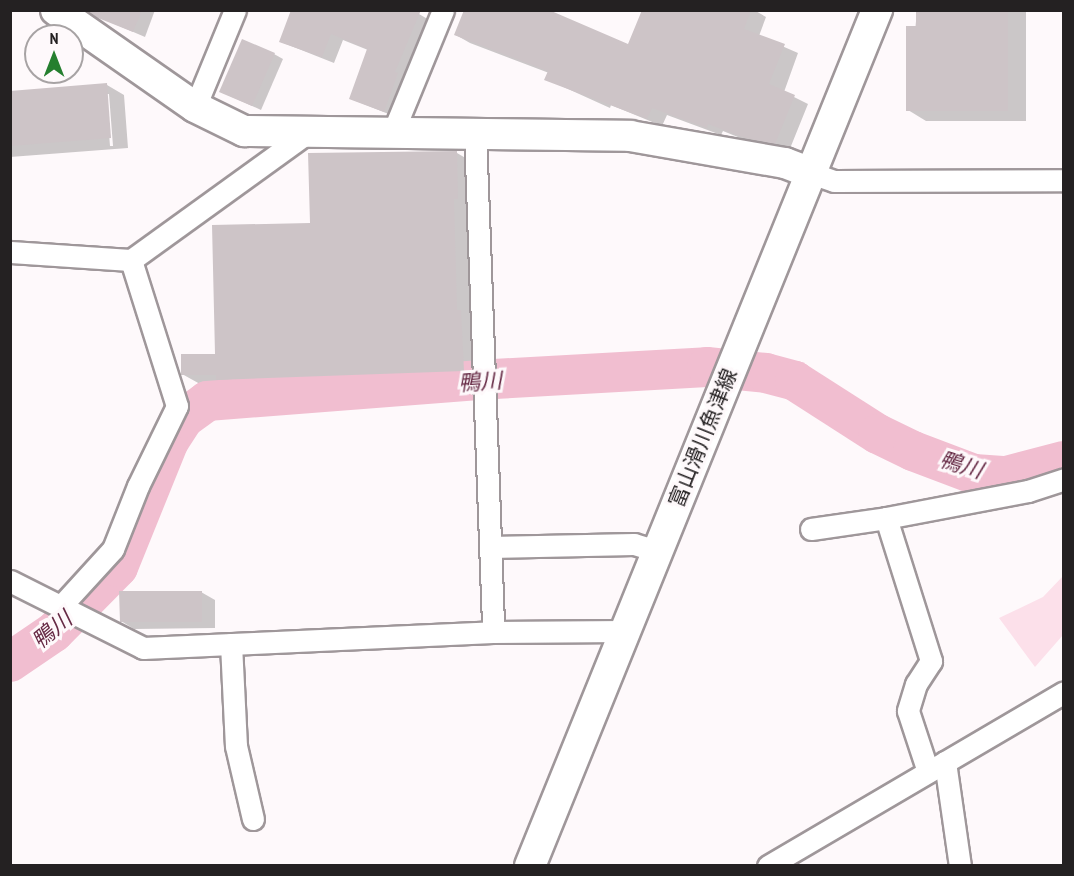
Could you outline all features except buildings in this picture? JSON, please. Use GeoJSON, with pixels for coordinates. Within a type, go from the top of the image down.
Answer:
{"type":"FeatureCollection","features":[{"type":"Feature","properties":{"kind":"main road"},"geometry":{"type":"LineString","coordinates":[[56,10],[195,107],[244,131],[630,136],[785,163],[811,173]]}},
{"type":"Feature","properties":{"kind":"main road","name":"富山滑川魚津線"},"geometry":{"type":"LineString","coordinates":[[530,866],[877,10]]}},
{"type":"Feature","properties":{"kind":"street"},"geometry":{"type":"LineString","coordinates":[[195,107],[235,10]]}},
{"type":"Feature","properties":{"kind":"street"},"geometry":{"type":"LineString","coordinates":[[393,132],[443,10]]}},
{"type":"Feature","properties":{"kind":"street"},"geometry":{"type":"LineString","coordinates":[[10,252],[132,260],[310,131]]}},
{"type":"Feature","properties":{"kind":"street"},"geometry":{"type":"LineString","coordinates":[[475,133],[493,632]]}},
{"type":"Feature","properties":{"kind":"street"},"geometry":{"type":"LineString","coordinates":[[811,173],[834,181],[1064,180]]}},
{"type":"Feature","properties":{"kind":"street"},"geometry":{"type":"LineString","coordinates":[[61,606],[113,549],[138,486],[177,406],[132,260]]}},
{"type":"Feature","properties":{"kind":"street"},"geometry":{"type":"LineString","coordinates":[[811,529],[886,518],[1028,491],[1064,479]]}},
{"type":"Feature","properties":{"kind":"street"},"geometry":{"type":"LineString","coordinates":[[886,518],[931,661],[916,684],[908,711],[937,767],[960,866]]}},
{"type":"Feature","properties":{"kind":"street"},"geometry":{"type":"LineString","coordinates":[[490,547],[633,544],[657,552]]}},
{"type":"Feature","properties":{"kind":"street"},"geometry":{"type":"LineString","coordinates":[[10,580],[143,648],[493,632],[625,631]]}},
{"type":"Feature","properties":{"kind":"street"},"geometry":{"type":"LineString","coordinates":[[231,644],[236,746],[253,819]]}},
{"type":"Feature","properties":{"kind":"street"},"geometry":{"type":"LineString","coordinates":[[768,866],[1064,692]]}},
{"type":"Feature","properties":{"kind":"shaded area"},"geometry":{"type":"Polygon","coordinates":[[[1063,576],[1063,635],[1035,667],[999,618],[1043,597],[1063,576]]]}},
{"type":"Feature","properties":{"kind":"waterway","name":"鴨川"},"geometry":{"type":"LineString","coordinates":[[10,662],[54,632],[118,567],[169,441],[184,418],[207,401],[494,379],[707,367],[766,373],[795,381],[878,434],[913,451],[974,474],[1006,476],[1064,461]]}}]}
